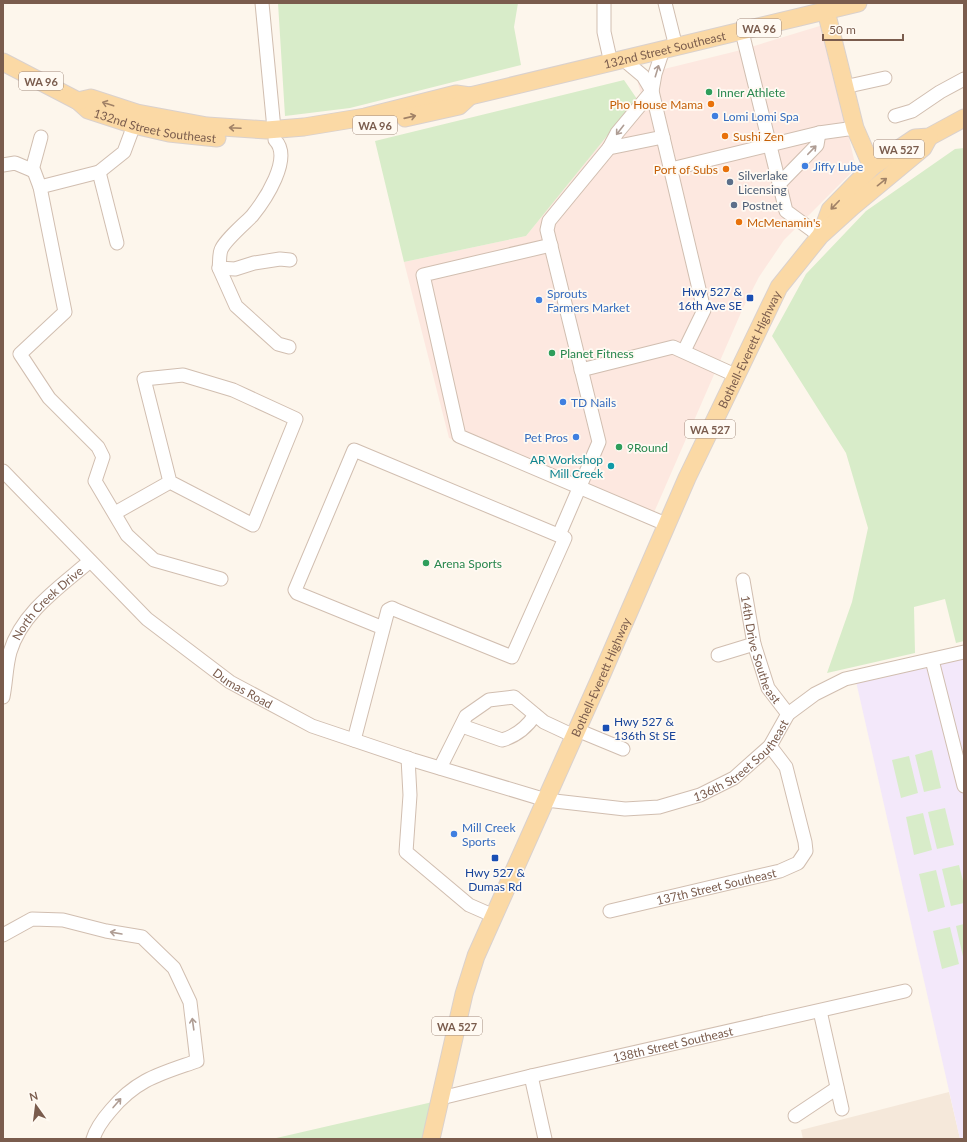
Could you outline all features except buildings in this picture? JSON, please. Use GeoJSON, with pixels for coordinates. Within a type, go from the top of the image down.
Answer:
{"type":"FeatureCollection","features":[{"type":"Feature","properties":{"kind":"main road","name":"132nd Street Southeast"},"geometry":{"type":"LineString","coordinates":[[78,101],[91,98],[137,113],[207,126],[275,134],[331,134],[459,106],[470,96],[742,32],[825,7],[858,3]]}},
{"type":"Feature","properties":{"kind":"main road"},"geometry":{"type":"LineString","coordinates":[[825,7],[855,128],[872,167],[852,207]]}},
{"type":"Feature","properties":{"kind":"main road","name":"132nd Street Southeast"},"geometry":{"type":"LineString","coordinates":[[3,62],[78,101],[88,110],[134,125],[169,133],[210,138],[258,141],[275,134]]}},
{"type":"Feature","properties":{"kind":"main road","name":"Bothell-Everett Highway"},"geometry":{"type":"LineString","coordinates":[[820,236],[830,210],[872,167],[915,138],[929,137],[964,118]]}},
{"type":"Feature","properties":{"kind":"main road","name":"Bothell-Everett Highway"},"geometry":{"type":"LineString","coordinates":[[432,1139],[464,994],[476,956],[668,525],[687,478],[735,375],[779,287],[820,236],[852,207],[923,148],[929,137]]}},
{"type":"Feature","properties":{"kind":"street"},"geometry":{"type":"LineString","coordinates":[[262,3],[275,134],[280,145],[282,159],[276,177],[253,214],[220,250],[220,268],[236,306],[278,344],[289,348]]}},
{"type":"Feature","properties":{"kind":"street"},"geometry":{"type":"LineString","coordinates":[[604,3],[604,32],[618,61],[643,76],[652,91],[704,310],[684,351]]}},
{"type":"Feature","properties":{"kind":"street"},"geometry":{"type":"LineString","coordinates":[[559,535],[599,442],[547,230],[549,221],[609,148],[617,133],[652,91],[655,74],[670,49],[665,3]]}},
{"type":"Feature","properties":{"kind":"street"},"geometry":{"type":"LineString","coordinates":[[742,32],[786,212],[820,236]]}},
{"type":"Feature","properties":{"kind":"street"},"geometry":{"type":"LineString","coordinates":[[844,87],[885,78]]}},
{"type":"Feature","properties":{"kind":"street"},"geometry":{"type":"LineString","coordinates":[[895,116],[912,111],[964,78]]}},
{"type":"Feature","properties":{"kind":"street"},"geometry":{"type":"LineString","coordinates":[[40,187],[99,172],[124,152],[134,125]]}},
{"type":"Feature","properties":{"kind":"street"},"geometry":{"type":"LineString","coordinates":[[671,169],[819,133],[855,128]]}},
{"type":"Feature","properties":{"kind":"street"},"geometry":{"type":"LineString","coordinates":[[779,184],[817,145],[819,133]]}},
{"type":"Feature","properties":{"kind":"street"},"geometry":{"type":"LineString","coordinates":[[41,137],[32,170],[40,187],[65,312],[20,354],[49,398],[98,448],[103,457],[95,481],[127,535],[154,560],[221,579]]}},
{"type":"Feature","properties":{"kind":"street"},"geometry":{"type":"LineString","coordinates":[[609,148],[663,137]]}},
{"type":"Feature","properties":{"kind":"street"},"geometry":{"type":"LineString","coordinates":[[3,165],[15,163],[32,170]]}},
{"type":"Feature","properties":{"kind":"street"},"geometry":{"type":"LineString","coordinates":[[99,172],[117,243]]}},
{"type":"Feature","properties":{"kind":"street"},"geometry":{"type":"LineString","coordinates":[[551,245],[423,276],[459,436],[668,525]]}},
{"type":"Feature","properties":{"kind":"street"},"geometry":{"type":"LineString","coordinates":[[220,268],[235,269],[254,263],[280,259],[290,260]]}},
{"type":"Feature","properties":{"kind":"street"},"geometry":{"type":"LineString","coordinates":[[581,370],[673,347],[735,375]]}},
{"type":"Feature","properties":{"kind":"street"},"geometry":{"type":"LineString","coordinates":[[183,375],[233,390],[296,419],[253,526],[170,482],[144,379],[183,375]]}},
{"type":"Feature","properties":{"kind":"street"},"geometry":{"type":"LineString","coordinates":[[354,740],[383,628],[386,615],[392,608],[512,657],[565,538],[354,450],[295,590],[297,593],[383,628]]}},
{"type":"Feature","properties":{"kind":"street","name":"Dumas Road"},"geometry":{"type":"LineString","coordinates":[[3,471],[147,618],[230,682],[312,726],[408,758],[546,800]]}},
{"type":"Feature","properties":{"kind":"street"},"geometry":{"type":"LineString","coordinates":[[115,513],[170,482]]}},
{"type":"Feature","properties":{"kind":"street","name":"North Creek Drive"},"geometry":{"type":"LineString","coordinates":[[3,697],[10,652],[16,637],[28,618],[45,600],[90,561]]}},
{"type":"Feature","properties":{"kind":"street","name":"14th Drive Southeast"},"geometry":{"type":"LineString","coordinates":[[743,580],[754,644],[768,688],[788,714]]}},
{"type":"Feature","properties":{"kind":"street"},"geometry":{"type":"LineString","coordinates":[[718,656],[754,644]]}},
{"type":"Feature","properties":{"kind":"street","name":"136th Street Southeast"},"geometry":{"type":"LineString","coordinates":[[546,800],[625,809],[659,807],[700,795],[734,778],[770,746],[788,714],[815,694],[845,679],[964,652]]}},
{"type":"Feature","properties":{"kind":"street"},"geometry":{"type":"LineString","coordinates":[[932,660],[964,786]]}},
{"type":"Feature","properties":{"kind":"street"},"geometry":{"type":"LineString","coordinates":[[440,768],[466,716],[489,700],[514,697],[535,715],[576,733],[623,749]]}},
{"type":"Feature","properties":{"kind":"street"},"geometry":{"type":"LineString","coordinates":[[462,726],[502,740],[518,732],[529,723],[535,715]]}},
{"type":"Feature","properties":{"kind":"street","name":"137th Street Southeast"},"geometry":{"type":"LineString","coordinates":[[610,910],[780,871],[798,863],[806,851],[805,842],[786,767],[770,746]]}},
{"type":"Feature","properties":{"kind":"street"},"geometry":{"type":"LineString","coordinates":[[408,758],[410,795],[406,852],[469,906],[494,916]]}},
{"type":"Feature","properties":{"kind":"street"},"geometry":{"type":"LineString","coordinates":[[3,935],[32,920],[63,920],[106,931],[142,937],[174,968],[190,1002],[197,1061],[151,1077],[124,1094],[105,1117],[93,1137]]}},
{"type":"Feature","properties":{"kind":"street","name":"138th Street Southeast"},"geometry":{"type":"LineString","coordinates":[[441,1098],[531,1076],[905,991]]}},
{"type":"Feature","properties":{"kind":"street"},"geometry":{"type":"LineString","coordinates":[[820,1011],[842,1109]]}},
{"type":"Feature","properties":{"kind":"street"},"geometry":{"type":"LineString","coordinates":[[531,1076],[545,1139]]}},
{"type":"Feature","properties":{"kind":"street"},"geometry":{"type":"LineString","coordinates":[[795,1116],[837,1088]]}},
{"type":"Feature","properties":{"kind":"shaded area"},"geometry":{"type":"Polygon","coordinates":[[[823,25],[856,168],[784,240],[759,277],[743,308],[649,524],[449,438],[404,262],[526,236],[641,94],[636,76],[741,50],[823,25]]]}},
{"type":"Feature","properties":{"kind":"shaded area"},"geometry":{"type":"Polygon","coordinates":[[[964,652],[964,1139],[960,1139],[855,677],[964,652]]]}},
{"type":"Feature","properties":{"kind":"shaded area"},"geometry":{"type":"Polygon","coordinates":[[[949,1092],[960,1139],[803,1139],[801,1130],[949,1092]]]}},
{"type":"Feature","properties":{"kind":"green space"},"geometry":{"type":"Polygon","coordinates":[[[278,3],[518,3],[514,27],[521,65],[350,108],[285,116],[278,3]]]}},
{"type":"Feature","properties":{"kind":"green space"},"geometry":{"type":"Polygon","coordinates":[[[624,80],[637,99],[526,236],[404,262],[375,141],[624,80]]]}},
{"type":"Feature","properties":{"kind":"green space"},"geometry":{"type":"Polygon","coordinates":[[[964,148],[964,641],[956,643],[945,599],[914,607],[915,653],[827,673],[852,602],[868,528],[846,453],[772,336],[806,274],[866,211],[955,149],[964,148]]]}},
{"type":"Feature","properties":{"kind":"green space"},"geometry":{"type":"Polygon","coordinates":[[[932,750],[941,788],[924,792],[915,755],[932,750]]]}},
{"type":"Feature","properties":{"kind":"green space"},"geometry":{"type":"Polygon","coordinates":[[[909,756],[918,793],[901,798],[892,760],[909,756]]]}},
{"type":"Feature","properties":{"kind":"green space"},"geometry":{"type":"Polygon","coordinates":[[[945,808],[954,845],[937,849],[928,812],[945,808]]]}},
{"type":"Feature","properties":{"kind":"green space"},"geometry":{"type":"Polygon","coordinates":[[[923,813],[932,850],[914,855],[906,817],[923,813]]]}},
{"type":"Feature","properties":{"kind":"green space"},"geometry":{"type":"Polygon","coordinates":[[[959,865],[964,885],[964,903],[951,906],[942,869],[959,865]]]}},
{"type":"Feature","properties":{"kind":"green space"},"geometry":{"type":"Polygon","coordinates":[[[936,870],[945,907],[928,912],[919,874],[936,870]]]}},
{"type":"Feature","properties":{"kind":"green space"},"geometry":{"type":"Polygon","coordinates":[[[964,924],[964,961],[956,926],[964,924]]]}},
{"type":"Feature","properties":{"kind":"green space"},"geometry":{"type":"Polygon","coordinates":[[[950,927],[959,964],[942,969],[933,931],[950,927]]]}},
{"type":"Feature","properties":{"kind":"green space"},"geometry":{"type":"Polygon","coordinates":[[[437,1101],[428,1139],[272,1139],[437,1101]]]}},
{"type":"Feature","properties":{"kind":"place","name":"Inner Athlete"},"geometry":{"type":"Point","coordinates":[709,92]}},
{"type":"Feature","properties":{"kind":"place","name":"Pho House Mama"},"geometry":{"type":"Point","coordinates":[711,104]}},
{"type":"Feature","properties":{"kind":"place","name":"Lomi Lomi Spa"},"geometry":{"type":"Point","coordinates":[715,116]}},
{"type":"Feature","properties":{"kind":"place","name":"Sushi Zen"},"geometry":{"type":"Point","coordinates":[725,136]}},
{"type":"Feature","properties":{"kind":"place","name":"Jiffy Lube"},"geometry":{"type":"Point","coordinates":[805,166]}},
{"type":"Feature","properties":{"kind":"place","name":"Port of Subs"},"geometry":{"type":"Point","coordinates":[726,169]}},
{"type":"Feature","properties":{"kind":"place","name":"Silverlake Licensing"},"geometry":{"type":"Point","coordinates":[730,182]}},
{"type":"Feature","properties":{"kind":"place","name":"Postnet"},"geometry":{"type":"Point","coordinates":[734,205]}},
{"type":"Feature","properties":{"kind":"place","name":"McMenamin's"},"geometry":{"type":"Point","coordinates":[739,222]}},
{"type":"Feature","properties":{"kind":"place","name":"Hwy 527 & 16th Ave SE"},"geometry":{"type":"Point","coordinates":[750,298]}},
{"type":"Feature","properties":{"kind":"place","name":"Sprouts Farmers Market"},"geometry":{"type":"Point","coordinates":[539,300]}},
{"type":"Feature","properties":{"kind":"place","name":"Planet Fitness"},"geometry":{"type":"Point","coordinates":[552,353]}},
{"type":"Feature","properties":{"kind":"place","name":"TD Nails"},"geometry":{"type":"Point","coordinates":[563,402]}},
{"type":"Feature","properties":{"kind":"place","name":"Pet Pros"},"geometry":{"type":"Point","coordinates":[576,437]}},
{"type":"Feature","properties":{"kind":"place","name":"9Round"},"geometry":{"type":"Point","coordinates":[619,447]}},
{"type":"Feature","properties":{"kind":"place","name":"AR Workshop Mill Creek"},"geometry":{"type":"Point","coordinates":[611,466]}},
{"type":"Feature","properties":{"kind":"place","name":"Arena Sports"},"geometry":{"type":"Point","coordinates":[426,563]}},
{"type":"Feature","properties":{"kind":"place","name":"Hwy 527 & 136th St SE"},"geometry":{"type":"Point","coordinates":[606,728]}},
{"type":"Feature","properties":{"kind":"place","name":"Mill Creek Sports"},"geometry":{"type":"Point","coordinates":[454,834]}},
{"type":"Feature","properties":{"kind":"place","name":"Hwy 527 & Dumas Rd"},"geometry":{"type":"Point","coordinates":[495,858]}}]}
